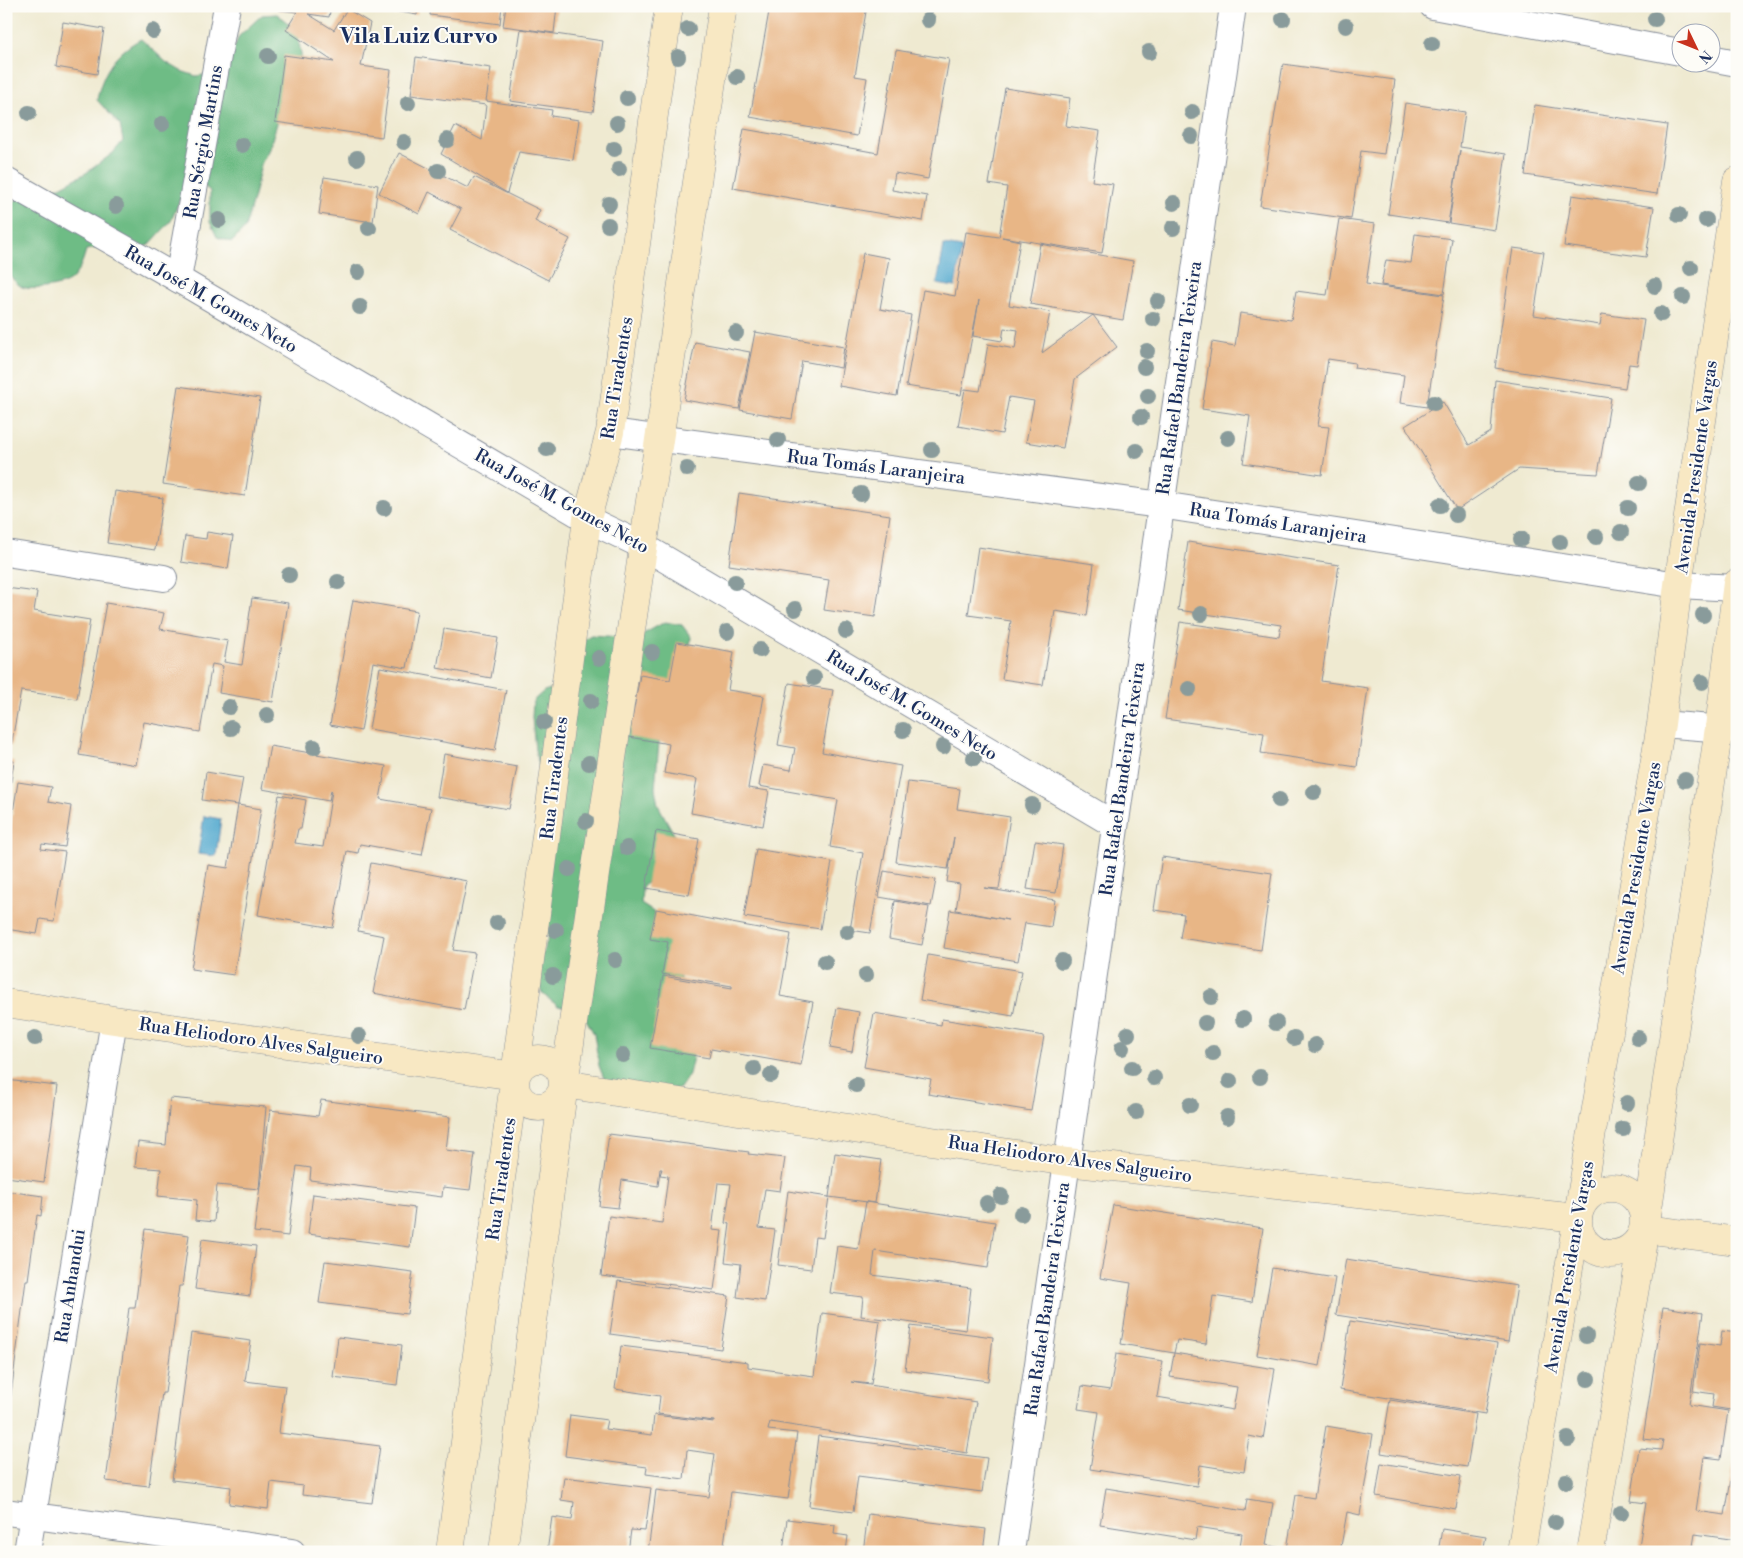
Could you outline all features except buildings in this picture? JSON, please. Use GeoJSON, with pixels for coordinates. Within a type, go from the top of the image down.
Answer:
{"type":"FeatureCollection","features":[{"type":"Feature","properties":{"kind":"main road","name":"Rua Tiradentes"},"geometry":{"type":"LineString","coordinates":[[450,1552],[515,1076],[587,519],[610,432],[669,6]]}},
{"type":"Feature","properties":{"kind":"main road"},"geometry":{"type":"LineString","coordinates":[[503,1552],[564,1084],[723,6]]}},
{"type":"Feature","properties":{"kind":"main road","name":"Avenida Presidente Vargas"},"geometry":{"type":"LineString","coordinates":[[1521,1552],[1661,724],[1678,585],[1737,181]]}},
{"type":"Feature","properties":{"kind":"main road"},"geometry":{"type":"LineString","coordinates":[[1590,1552],[1728,729],[1737,583]]}},
{"type":"Feature","properties":{"kind":"main road","name":"Rua Heliodoro Alves Salgueiro"},"geometry":{"type":"LineString","coordinates":[[6,1003],[515,1076]]}},
{"type":"Feature","properties":{"kind":"main road"},"geometry":{"type":"LineString","coordinates":[[536,1059],[550,1061],[561,1070],[564,1084],[559,1100],[544,1108],[528,1106],[516,1093],[515,1076],[523,1064],[536,1059]]}},
{"type":"Feature","properties":{"kind":"main road","name":"Rua Heliodoro Alves Salgueiro"},"geometry":{"type":"LineString","coordinates":[[564,1084],[1067,1162],[1577,1218]]}},
{"type":"Feature","properties":{"kind":"main road"},"geometry":{"type":"LineString","coordinates":[[1619,1188],[1634,1196],[1644,1211],[1645,1229],[1638,1242],[1627,1251],[1613,1255],[1598,1253],[1587,1245],[1579,1232],[1577,1218],[1585,1200],[1600,1189],[1619,1188]]}},
{"type":"Feature","properties":{"kind":"main road"},"geometry":{"type":"LineString","coordinates":[[1645,1229],[1737,1241]]}},
{"type":"Feature","properties":{"kind":"street","name":"Rua Sérgio Martins"},"geometry":{"type":"LineString","coordinates":[[178,279],[227,6]]}},
{"type":"Feature","properties":{"kind":"street","name":"Rua Rafael Bandeira Teixeira"},"geometry":{"type":"LineString","coordinates":[[1011,1552],[1233,6]]}},
{"type":"Feature","properties":{"kind":"street"},"geometry":{"type":"LineString","coordinates":[[1433,6],[1670,50]]}},
{"type":"Feature","properties":{"kind":"street"},"geometry":{"type":"LineString","coordinates":[[1720,60],[1737,63]]}},
{"type":"Feature","properties":{"kind":"street","name":"Rua José M. Gomes Neto"},"geometry":{"type":"LineString","coordinates":[[6,182],[178,279],[587,519],[643,546],[1115,825]]}},
{"type":"Feature","properties":{"kind":"street","name":"Rua Tomás Laranjeira"},"geometry":{"type":"LineString","coordinates":[[610,432],[1161,505],[1678,585],[1736,588]]}},
{"type":"Feature","properties":{"kind":"street"},"geometry":{"type":"LineString","coordinates":[[6,553],[164,578]]}},
{"type":"Feature","properties":{"kind":"street"},"geometry":{"type":"LineString","coordinates":[[1661,724],[1728,729]]}},
{"type":"Feature","properties":{"kind":"street","name":"Rua Anhandui"},"geometry":{"type":"LineString","coordinates":[[27,1552],[114,1020]]}},
{"type":"Feature","properties":{"kind":"street"},"geometry":{"type":"LineString","coordinates":[[6,1512],[292,1552]]}},
{"type":"Feature","properties":{"kind":"green space"},"geometry":{"type":"Polygon","coordinates":[[[277,14],[289,24],[298,37],[302,70],[279,117],[269,149],[261,164],[245,228],[232,242],[217,237],[210,222],[210,191],[197,180],[184,190],[171,221],[149,245],[133,251],[101,247],[86,250],[81,265],[72,279],[55,286],[27,288],[22,287],[15,281],[6,269],[6,207],[28,192],[60,187],[86,173],[113,153],[123,141],[120,125],[97,100],[102,80],[117,57],[141,39],[166,62],[181,71],[196,76],[211,74],[233,51],[239,36],[262,15],[277,14]]]}},
{"type":"Feature","properties":{"kind":"green space"},"geometry":{"type":"Polygon","coordinates":[[[665,622],[682,625],[691,637],[689,653],[661,720],[655,788],[658,805],[674,834],[674,851],[642,888],[641,904],[655,913],[664,927],[684,991],[686,1025],[693,1057],[689,1074],[680,1088],[667,1095],[605,1081],[599,1066],[594,1034],[586,1019],[574,1008],[558,1006],[545,996],[534,983],[536,968],[549,937],[536,892],[547,796],[535,750],[532,717],[533,701],[544,691],[560,686],[577,643],[591,635],[636,638],[665,622]]]}},
{"type":"Feature","properties":{"kind":"water"},"geometry":{"type":"Polygon","coordinates":[[[944,245],[962,248],[955,287],[937,284],[944,245]]]}},
{"type":"Feature","properties":{"kind":"water"},"geometry":{"type":"Polygon","coordinates":[[[204,816],[221,819],[216,856],[198,854],[204,816]]]}},
{"type":"Feature","properties":{"kind":"district","name":"Vila Luiz Curvo"},"geometry":{"type":"Point","coordinates":[419,35]}}]}
